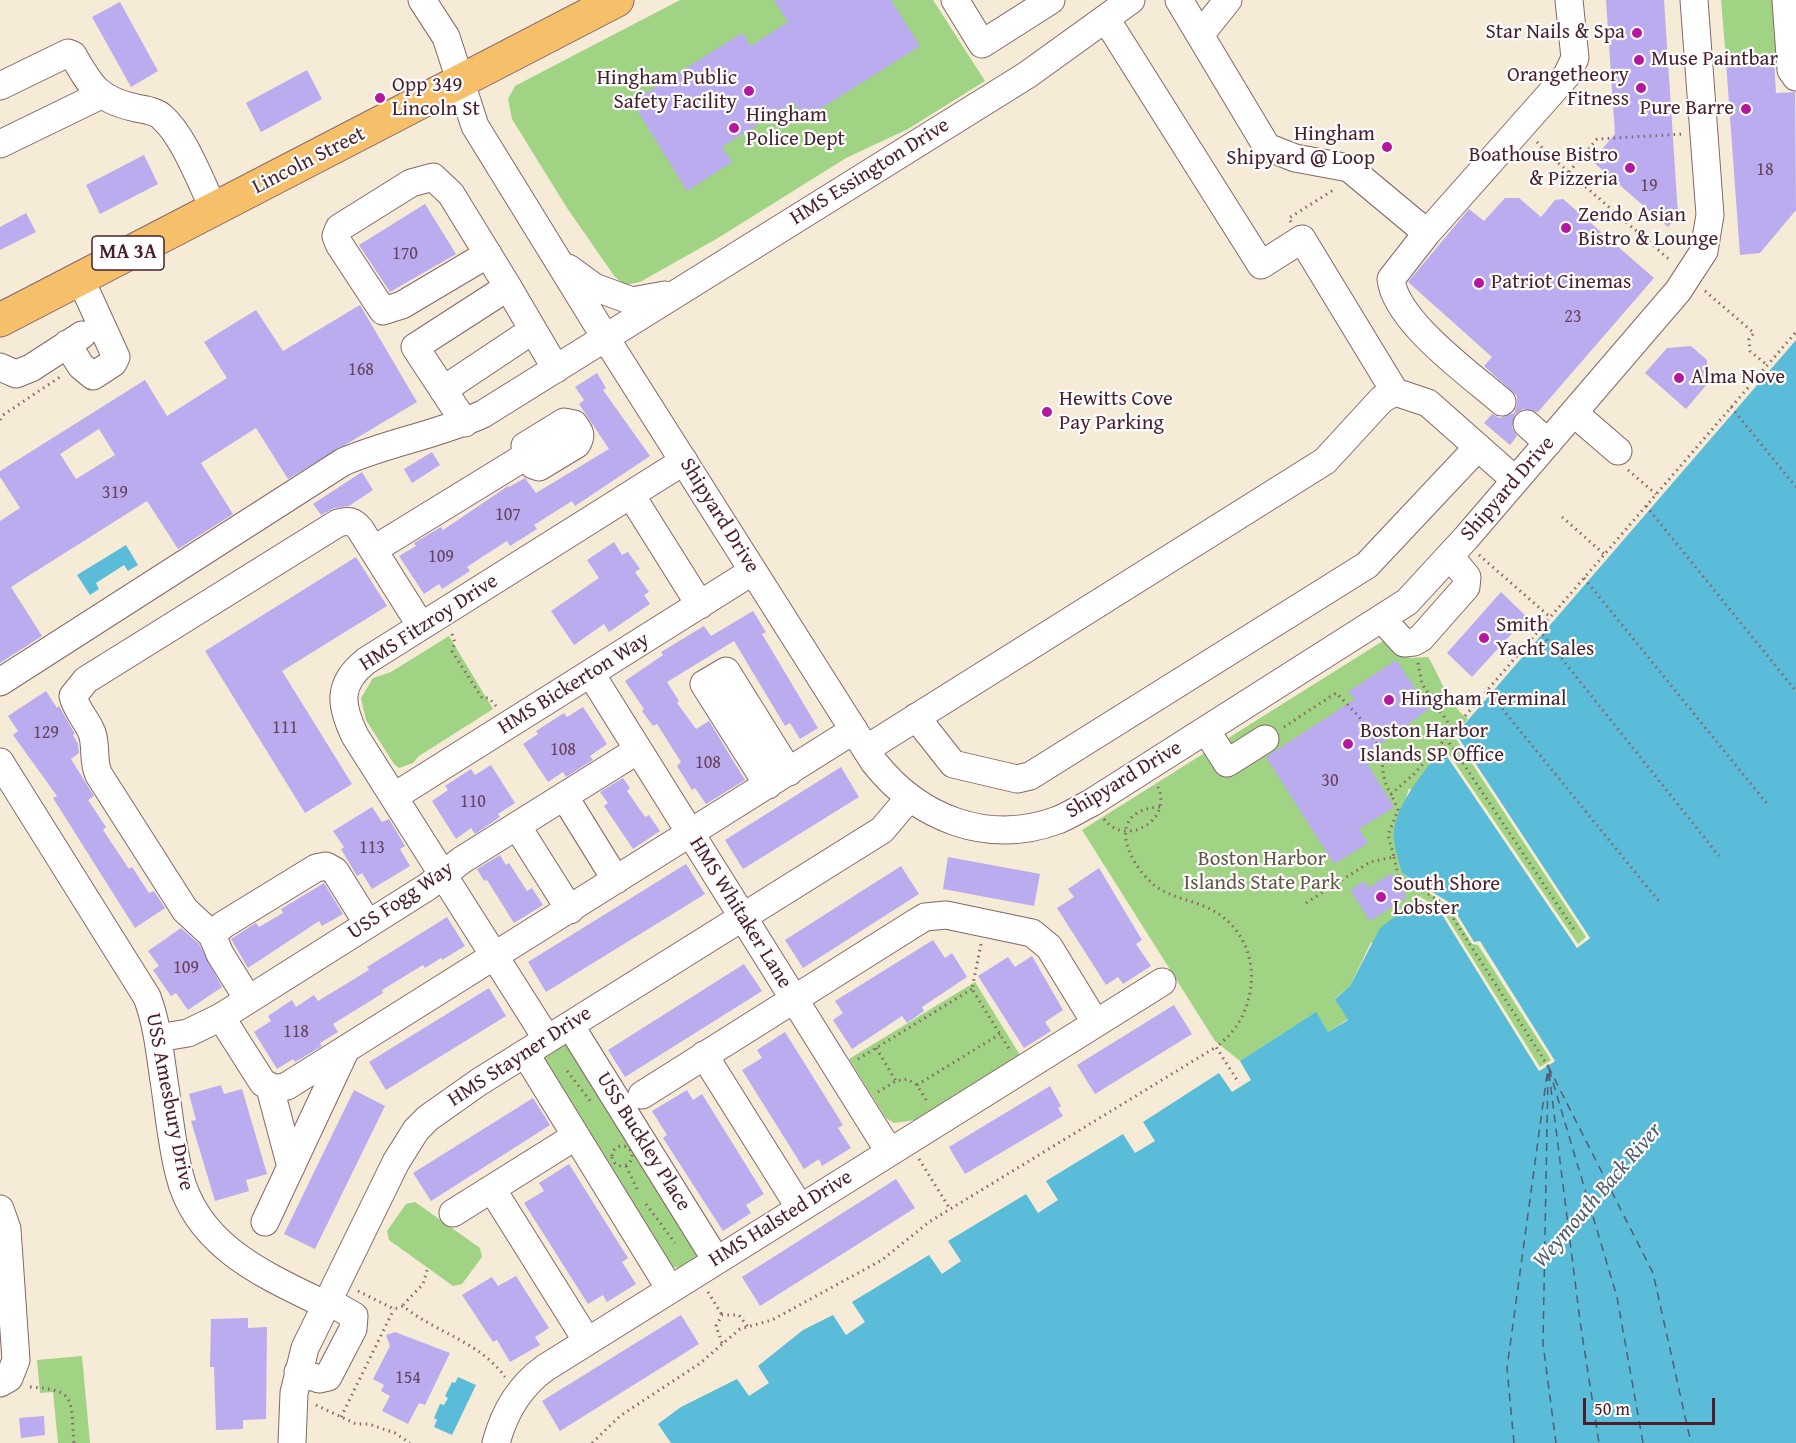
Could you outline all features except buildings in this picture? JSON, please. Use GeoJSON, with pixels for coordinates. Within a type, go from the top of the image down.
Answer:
{"type":"FeatureCollection","features":[{"type":"Feature","properties":{"kind":"main road","name":"Lincoln Street"},"geometry":{"type":"LineString","coordinates":[[0,320],[617,0]]}},
{"type":"Feature","properties":{"kind":"street","name":"Shipyard Drive"},"geometry":{"type":"LineString","coordinates":[[422,0],[446,38],[475,126],[605,338],[860,740],[890,781],[909,798],[937,815],[963,824],[1008,830],[1059,819],[1091,803],[1382,619],[1456,563],[1515,480],[1678,291],[1704,250],[1710,215],[1694,0]]}},
{"type":"Feature","properties":{"kind":"street"},"geometry":{"type":"LineString","coordinates":[[955,0],[982,44],[1051,0]]}},
{"type":"Feature","properties":{"kind":"street","name":"HMS Essington Drive"},"geometry":{"type":"LineString","coordinates":[[0,682],[343,462],[367,452],[465,423],[483,414],[1027,75],[1131,0]]}},
{"type":"Feature","properties":{"kind":"street"},"geometry":{"type":"LineString","coordinates":[[1179,0],[1267,147],[1295,158],[1349,168],[1427,233]]}},
{"type":"Feature","properties":{"kind":"street"},"geometry":{"type":"LineString","coordinates":[[1200,35],[1228,0]]}},
{"type":"Feature","properties":{"kind":"street"},"geometry":{"type":"LineString","coordinates":[[1502,402],[1423,335],[1394,290],[1392,274],[1563,80],[1575,58],[1569,0]]}},
{"type":"Feature","properties":{"kind":"street"},"geometry":{"type":"LineString","coordinates":[[1786,0],[1791,70],[1796,77]]}},
{"type":"Feature","properties":{"kind":"street"},"geometry":{"type":"LineString","coordinates":[[1106,19],[1261,265],[1302,239],[1395,392],[1428,403],[1515,480]]}},
{"type":"Feature","properties":{"kind":"street"},"geometry":{"type":"LineString","coordinates":[[0,86],[68,52],[73,55],[101,95],[115,104],[155,112],[163,117],[177,138],[214,209]]}},
{"type":"Feature","properties":{"kind":"street"},"geometry":{"type":"LineString","coordinates":[[0,144],[101,95]]}},
{"type":"Feature","properties":{"kind":"street"},"geometry":{"type":"LineString","coordinates":[[488,254],[402,305],[383,311],[336,236],[339,228],[411,183],[433,177],[451,194],[488,254],[508,287],[555,369]]}},
{"type":"Feature","properties":{"kind":"street"},"geometry":{"type":"LineString","coordinates":[[558,260],[594,287],[632,301],[678,293]]}},
{"type":"Feature","properties":{"kind":"street"},"geometry":{"type":"LineString","coordinates":[[57,350],[93,376],[114,363],[116,357],[80,278]]}},
{"type":"Feature","properties":{"kind":"street"},"geometry":{"type":"LineString","coordinates":[[465,423],[415,347],[508,287]]}},
{"type":"Feature","properties":{"kind":"street"},"geometry":{"type":"LineString","coordinates":[[0,367],[16,374],[32,368],[101,323]]}},
{"type":"Feature","properties":{"kind":"street"},"geometry":{"type":"LineString","coordinates":[[443,390],[533,330]]}},
{"type":"Feature","properties":{"kind":"street"},"geometry":{"type":"LineString","coordinates":[[270,1088],[287,1086],[778,779],[860,740],[916,717],[1325,461],[1382,399],[1395,392]]}},
{"type":"Feature","properties":{"kind":"street"},"geometry":{"type":"LineString","coordinates":[[1574,413],[1620,457]]}},
{"type":"Feature","properties":{"kind":"street"},"geometry":{"type":"LineString","coordinates":[[1527,424],[1548,443]]}},
{"type":"Feature","properties":{"kind":"street"},"geometry":{"type":"LineString","coordinates":[[916,717],[953,764],[1017,779],[1030,777],[1367,565],[1478,447]]}},
{"type":"Feature","properties":{"kind":"street"},"geometry":{"type":"LineString","coordinates":[[373,550],[526,456]]}},
{"type":"Feature","properties":{"kind":"street","name":"HMS Fitzroy Drive"},"geometry":{"type":"LineString","coordinates":[[536,1046],[495,956],[355,736],[344,710],[343,697],[346,683],[355,669],[684,461]]}},
{"type":"Feature","properties":{"kind":"street"},"geometry":{"type":"LineString","coordinates":[[631,495],[700,605]]}},
{"type":"Feature","properties":{"kind":"street"},"geometry":{"type":"LineString","coordinates":[[248,999],[220,954],[212,935],[185,910],[99,775],[96,768],[95,742],[91,730],[75,705],[73,696],[86,680],[338,523],[354,522],[373,550],[430,620]]}},
{"type":"Feature","properties":{"kind":"street"},"geometry":{"type":"LineString","coordinates":[[1382,619],[1404,642],[1414,642],[1466,587],[1467,577],[1456,563]]}},
{"type":"Feature","properties":{"kind":"street","name":"HMS Bickerton Way"},"geometry":{"type":"LineString","coordinates":[[394,796],[753,571]]}},
{"type":"Feature","properties":{"kind":"street","name":"HMS Whitaker Lane"},"geometry":{"type":"LineString","coordinates":[[591,674],[859,1104],[898,1146]]}},
{"type":"Feature","properties":{"kind":"street"},"geometry":{"type":"LineString","coordinates":[[1206,730],[1227,763],[1265,739]]}},
{"type":"Feature","properties":{"kind":"street","name":"USS Fogg Way"},"geometry":{"type":"LineString","coordinates":[[159,1038],[188,1033],[221,1017],[368,924],[462,860],[638,750]]}},
{"type":"Feature","properties":{"kind":"street","name":"USS Amesbury Drive"},"geometry":{"type":"LineString","coordinates":[[0,762],[140,984],[154,1016],[175,1157],[183,1188],[194,1211],[217,1241],[238,1259],[259,1272],[330,1296]]}},
{"type":"Feature","properties":{"kind":"street"},"geometry":{"type":"LineString","coordinates":[[564,796],[616,880]]}},
{"type":"Feature","properties":{"kind":"street","name":"HMS Stayner Drive"},"geometry":{"type":"LineString","coordinates":[[292,1443],[294,1393],[306,1375],[305,1348],[396,1162],[416,1130],[445,1105],[536,1046],[882,830],[909,798]]}},
{"type":"Feature","properties":{"kind":"street"},"geometry":{"type":"LineString","coordinates":[[517,826],[570,909]]}},
{"type":"Feature","properties":{"kind":"street"},"geometry":{"type":"LineString","coordinates":[[212,935],[223,925],[316,868],[326,866],[335,871],[368,924]]}},
{"type":"Feature","properties":{"kind":"street"},"geometry":{"type":"LineString","coordinates":[[642,1095],[925,917],[946,915],[1020,928],[1041,939],[1095,1022]]}},
{"type":"Feature","properties":{"kind":"street","name":"HMS Halsted Drive"},"geometry":{"type":"LineString","coordinates":[[496,1443],[507,1413],[520,1392],[530,1379],[545,1368],[1021,1068],[1162,982]]}},
{"type":"Feature","properties":{"kind":"street"},"geometry":{"type":"LineString","coordinates":[[221,1017],[264,1083],[270,1088],[291,1167]]}},
{"type":"Feature","properties":{"kind":"street","name":"USS Buckley Place"},"geometry":{"type":"LineString","coordinates":[[570,1025],[706,1267]]}},
{"type":"Feature","properties":{"kind":"street"},"geometry":{"type":"LineString","coordinates":[[536,1046],[576,1136],[670,1289]]}},
{"type":"Feature","properties":{"kind":"street"},"geometry":{"type":"LineString","coordinates":[[265,1222],[346,1049]]}},
{"type":"Feature","properties":{"kind":"street"},"geometry":{"type":"LineString","coordinates":[[704,1055],[800,1208]]}},
{"type":"Feature","properties":{"kind":"street"},"geometry":{"type":"LineString","coordinates":[[453,1213],[576,1136]]}},
{"type":"Feature","properties":{"kind":"street"},"geometry":{"type":"LineString","coordinates":[[492,1189],[587,1341]]}},
{"type":"Feature","properties":{"kind":"street"},"geometry":{"type":"LineString","coordinates":[[0,1209],[7,1229],[16,1360],[5,1381]]}},
{"type":"Feature","properties":{"kind":"path"},"geometry":{"type":"LineString","coordinates":[[1521,128],[1672,262]]}},
{"type":"Feature","properties":{"kind":"path"},"geometry":{"type":"LineString","coordinates":[[1569,172],[1598,139],[1703,133]]}},
{"type":"Feature","properties":{"kind":"path"},"geometry":{"type":"LineString","coordinates":[[1302,239],[1289,218],[1348,181],[1355,173]]}},
{"type":"Feature","properties":{"kind":"path"},"geometry":{"type":"LineString","coordinates":[[1698,285],[1754,333],[1749,339],[1750,351],[1767,365]]}},
{"type":"Feature","properties":{"kind":"path"},"geometry":{"type":"LineString","coordinates":[[1391,794],[1414,774],[1446,738],[1796,332]]}},
{"type":"Feature","properties":{"kind":"path"},"geometry":{"type":"LineString","coordinates":[[1731,407],[1796,487]]}},
{"type":"Feature","properties":{"kind":"path"},"geometry":{"type":"LineString","coordinates":[[1620,457],[1656,494]]}},
{"type":"Feature","properties":{"kind":"path"},"geometry":{"type":"LineString","coordinates":[[1646,506],[1796,691]]}},
{"type":"Feature","properties":{"kind":"path"},"geometry":{"type":"LineString","coordinates":[[1562,517],[1604,554]]}},
{"type":"Feature","properties":{"kind":"path"},"geometry":{"type":"LineString","coordinates":[[1456,563],[1479,555],[1550,616]]}},
{"type":"Feature","properties":{"kind":"path"},"geometry":{"type":"LineString","coordinates":[[1584,578],[1768,805]]}},
{"type":"Feature","properties":{"kind":"path"},"geometry":{"type":"LineString","coordinates":[[430,620],[454,638],[452,651],[482,698],[489,698],[494,702],[509,725]]}},
{"type":"Feature","properties":{"kind":"path"},"geometry":{"type":"LineString","coordinates":[[1539,630],[1719,856]]}},
{"type":"Feature","properties":{"kind":"path"},"geometry":{"type":"LineString","coordinates":[[1414,642],[1422,684],[1453,730]]}},
{"type":"Feature","properties":{"kind":"path"},"geometry":{"type":"LineString","coordinates":[[1487,690],[1661,904]]}},
{"type":"Feature","properties":{"kind":"path"},"geometry":{"type":"LineString","coordinates":[[1265,739],[1336,693],[1354,711],[1375,742],[1381,757],[1382,780],[1398,810],[1388,836],[1398,874],[1444,904],[1548,1066]]}},
{"type":"Feature","properties":{"kind":"path"},"geometry":{"type":"LineString","coordinates":[[1446,738],[1575,931]]}},
{"type":"Feature","properties":{"kind":"path"},"geometry":{"type":"LineString","coordinates":[[1091,803],[1107,824],[1125,831],[1137,831],[1147,827],[1156,818],[1161,793],[1149,766]]}},
{"type":"Feature","properties":{"kind":"path"},"geometry":{"type":"LineString","coordinates":[[592,1443],[620,1416],[699,1364],[740,1329],[772,1320],[882,1260],[950,1209],[1216,1047],[1236,1029],[1245,1015],[1253,981],[1251,963],[1244,945],[1224,918],[1211,910],[1156,887],[1143,875],[1126,848],[1125,831],[1137,813],[1145,808],[1160,807]]}},
{"type":"Feature","properties":{"kind":"path"},"geometry":{"type":"LineString","coordinates":[[1306,903],[1370,862],[1394,857]]}},
{"type":"Feature","properties":{"kind":"path"},"geometry":{"type":"LineString","coordinates":[[985,922],[972,989],[1021,1068]]}},
{"type":"Feature","properties":{"kind":"path"},"geometry":{"type":"LineString","coordinates":[[838,1071],[972,989]]}},
{"type":"Feature","properties":{"kind":"path"},"geometry":{"type":"LineString","coordinates":[[917,1085],[1000,1034]]}},
{"type":"Feature","properties":{"kind":"path"},"geometry":{"type":"LineString","coordinates":[[1216,1047],[1239,1083]]}},
{"type":"Feature","properties":{"kind":"path"},"geometry":{"type":"LineString","coordinates":[[876,1048],[896,1082]]}},
{"type":"Feature","properties":{"kind":"path"},"geometry":{"type":"LineString","coordinates":[[859,1104],[896,1082],[907,1079],[917,1085],[939,1120]]}},
{"type":"Feature","properties":{"kind":"path"},"geometry":{"type":"LineString","coordinates":[[898,1146],[950,1209]]}},
{"type":"Feature","properties":{"kind":"path"},"geometry":{"type":"LineString","coordinates":[[618,1147],[626,1147],[631,1152],[631,1160],[626,1166],[618,1166],[612,1160],[612,1152],[618,1147]]}},
{"type":"Feature","properties":{"kind":"path"},"geometry":{"type":"LineString","coordinates":[[626,1166],[639,1194]]}},
{"type":"Feature","properties":{"kind":"path"},"geometry":{"type":"LineString","coordinates":[[645,1203],[675,1243]]}},
{"type":"Feature","properties":{"kind":"path"},"geometry":{"type":"LineString","coordinates":[[341,1417],[394,1309],[403,1305],[423,1284],[428,1267]]}},
{"type":"Feature","properties":{"kind":"path"},"geometry":{"type":"LineString","coordinates":[[706,1267],[722,1315],[716,1326],[722,1343]]}},
{"type":"Feature","properties":{"kind":"path"},"geometry":{"type":"LineString","coordinates":[[330,1296],[354,1288],[394,1309]]}},
{"type":"Feature","properties":{"kind":"path"},"geometry":{"type":"LineString","coordinates":[[403,1305],[423,1322],[468,1343],[487,1356],[512,1387],[520,1392]]}},
{"type":"Feature","properties":{"kind":"path"},"geometry":{"type":"LineString","coordinates":[[722,1315],[739,1315],[748,1327]]}},
{"type":"Feature","properties":{"kind":"path"},"geometry":{"type":"LineString","coordinates":[[306,1375],[307,1401],[356,1424],[382,1428],[410,1443]]}},
{"type":"Feature","properties":{"kind":"path"},"geometry":{"type":"LineString","coordinates":[[5,1381],[56,1389],[62,1392],[71,1408],[74,1443]]}},
{"type":"Feature","properties":{"kind":"green space"},"geometry":{"type":"Polygon","coordinates":[[[680,0],[933,0],[985,81],[908,129],[846,158],[718,238],[640,282],[625,285],[615,277],[567,208],[512,119],[508,99],[515,86],[680,0]]]}},
{"type":"Feature","properties":{"kind":"green space"},"geometry":{"type":"Polygon","coordinates":[[[1721,0],[1773,0],[1778,55],[1726,59],[1721,0]]]}},
{"type":"Feature","properties":{"kind":"green space"},"geometry":{"type":"Polygon","coordinates":[[[449,636],[493,709],[419,756],[413,763],[399,768],[394,764],[366,720],[361,698],[373,678],[391,672],[449,636]]]}},
{"type":"Feature","properties":{"kind":"green space","name":"Boston Harbor Islands State Park"},"geometry":{"type":"Polygon","coordinates":[[[1386,639],[1410,658],[1428,657],[1455,706],[1468,719],[1456,734],[1590,938],[1577,948],[1409,788],[1404,805],[1402,873],[1450,903],[1480,941],[1555,1061],[1539,1071],[1371,942],[1350,986],[1335,998],[1348,1019],[1328,1032],[1315,1013],[1240,1061],[1215,1041],[1082,830],[1386,639]]]}},
{"type":"Feature","properties":{"kind":"green space"},"geometry":{"type":"Polygon","coordinates":[[[975,982],[1020,1055],[915,1120],[894,1123],[886,1118],[849,1059],[975,982]]]}},
{"type":"Feature","properties":{"kind":"green space"},"geometry":{"type":"Polygon","coordinates":[[[564,1044],[572,1046],[698,1252],[696,1258],[684,1268],[672,1267],[544,1060],[547,1054],[564,1044]]]}},
{"type":"Feature","properties":{"kind":"green space"},"geometry":{"type":"Polygon","coordinates":[[[415,1202],[480,1248],[482,1257],[462,1284],[453,1286],[389,1240],[387,1231],[406,1204],[415,1202]]]}},
{"type":"Feature","properties":{"kind":"green space"},"geometry":{"type":"Polygon","coordinates":[[[82,1356],[90,1443],[58,1443],[53,1392],[40,1393],[37,1360],[82,1356]]]}},
{"type":"Feature","properties":{"kind":"water","name":"Weymouth Back River"},"geometry":{"type":"Polygon","coordinates":[[[1796,340],[1796,1443],[671,1443],[658,1424],[681,1407],[737,1379],[749,1396],[769,1383],[758,1366],[803,1330],[833,1315],[846,1335],[865,1322],[852,1302],[929,1255],[942,1274],[961,1261],[948,1241],[1026,1194],[1038,1213],[1058,1200],[1046,1181],[1123,1134],[1135,1153],[1155,1141],[1143,1122],[1219,1073],[1232,1092],[1251,1080],[1240,1061],[1316,1012],[1328,1032],[1348,1020],[1335,999],[1350,986],[1380,928],[1418,899],[1441,913],[1539,1071],[1554,1062],[1480,942],[1474,942],[1450,903],[1402,873],[1394,840],[1397,816],[1410,792],[1442,749],[1577,948],[1590,938],[1456,734],[1796,340]]]}},
{"type":"Feature","properties":{"kind":"water"},"geometry":{"type":"Polygon","coordinates":[[[126,545],[138,565],[128,571],[124,565],[96,583],[99,589],[90,595],[77,575],[126,545]]]}},
{"type":"Feature","properties":{"kind":"water"},"geometry":{"type":"Polygon","coordinates":[[[458,1377],[476,1385],[452,1435],[434,1427],[437,1420],[434,1418],[440,1404],[444,1405],[448,1398],[445,1396],[452,1382],[455,1383],[458,1377]]]}},
{"type":"Feature","properties":{"kind":"pier"},"geometry":{"type":"Polygon","coordinates":[[[1456,734],[1590,938],[1577,948],[1442,749],[1444,747],[1578,944],[1586,937],[1454,736],[1456,734]]]}},
{"type":"Feature","properties":{"kind":"pier"},"geometry":{"type":"Polygon","coordinates":[[[1423,887],[1450,903],[1474,942],[1480,941],[1555,1061],[1539,1071],[1441,913],[1418,899],[1419,896],[1443,911],[1540,1067],[1551,1060],[1478,945],[1472,944],[1448,905],[1422,889],[1423,887]]]}},
{"type":"Feature","properties":{"kind":"ferry route"},"geometry":{"type":"LineString","coordinates":[[1548,1066],[1653,1273],[1691,1443]]}},
{"type":"Feature","properties":{"kind":"ferry route"},"geometry":{"type":"LineString","coordinates":[[1514,1443],[1507,1368],[1548,1067]]}},
{"type":"Feature","properties":{"kind":"ferry route"},"geometry":{"type":"LineString","coordinates":[[1549,1069],[1617,1297],[1643,1443]]}},
{"type":"Feature","properties":{"kind":"ferry route"},"geometry":{"type":"LineString","coordinates":[[1548,1073],[1543,1344],[1556,1443]]}},
{"type":"Feature","properties":{"kind":"ferry route"},"geometry":{"type":"LineString","coordinates":[[1549,1073],[1580,1321],[1599,1443]]}},
{"type":"Feature","properties":{"kind":"place","name":"Star Nails & Spa"},"geometry":{"type":"Point","coordinates":[1637,33]}},
{"type":"Feature","properties":{"kind":"place","name":"Muse Paintbar"},"geometry":{"type":"Point","coordinates":[1639,60]}},
{"type":"Feature","properties":{"kind":"place","name":"Orangetheory Fitness"},"geometry":{"type":"Point","coordinates":[1641,88]}},
{"type":"Feature","properties":{"kind":"place","name":"Hingham Public Safety Facility"},"geometry":{"type":"Point","coordinates":[749,91]}},
{"type":"Feature","properties":{"kind":"place","name":"Opp 349 Lincoln St"},"geometry":{"type":"Point","coordinates":[380,98]}},
{"type":"Feature","properties":{"kind":"place","name":"Pure Barre"},"geometry":{"type":"Point","coordinates":[1746,109]}},
{"type":"Feature","properties":{"kind":"place","name":"Hingham Police Dept"},"geometry":{"type":"Point","coordinates":[734,128]}},
{"type":"Feature","properties":{"kind":"place","name":"Hingham Shipyard @ Loop"},"geometry":{"type":"Point","coordinates":[1387,147]}},
{"type":"Feature","properties":{"kind":"place","name":"Boathouse Bistro & Pizzeria"},"geometry":{"type":"Point","coordinates":[1630,168]}},
{"type":"Feature","properties":{"kind":"place","name":"Zendo Asian Bistro & Lounge"},"geometry":{"type":"Point","coordinates":[1566,228]}},
{"type":"Feature","properties":{"kind":"place","name":"Patriot Cinemas"},"geometry":{"type":"Point","coordinates":[1479,283]}},
{"type":"Feature","properties":{"kind":"place","name":"Alma Nove"},"geometry":{"type":"Point","coordinates":[1679,378]}},
{"type":"Feature","properties":{"kind":"place","name":"Hewitts Cove Pay Parking"},"geometry":{"type":"Point","coordinates":[1047,412]}},
{"type":"Feature","properties":{"kind":"place","name":"Smith Yacht Sales"},"geometry":{"type":"Point","coordinates":[1484,638]}},
{"type":"Feature","properties":{"kind":"place","name":"Hingham Terminal"},"geometry":{"type":"Point","coordinates":[1389,700]}},
{"type":"Feature","properties":{"kind":"place","name":"Boston Harbor Islands SP Office"},"geometry":{"type":"Point","coordinates":[1348,744]}},
{"type":"Feature","properties":{"kind":"place","name":"South Shore Lobster"},"geometry":{"type":"Point","coordinates":[1381,897]}}]}
